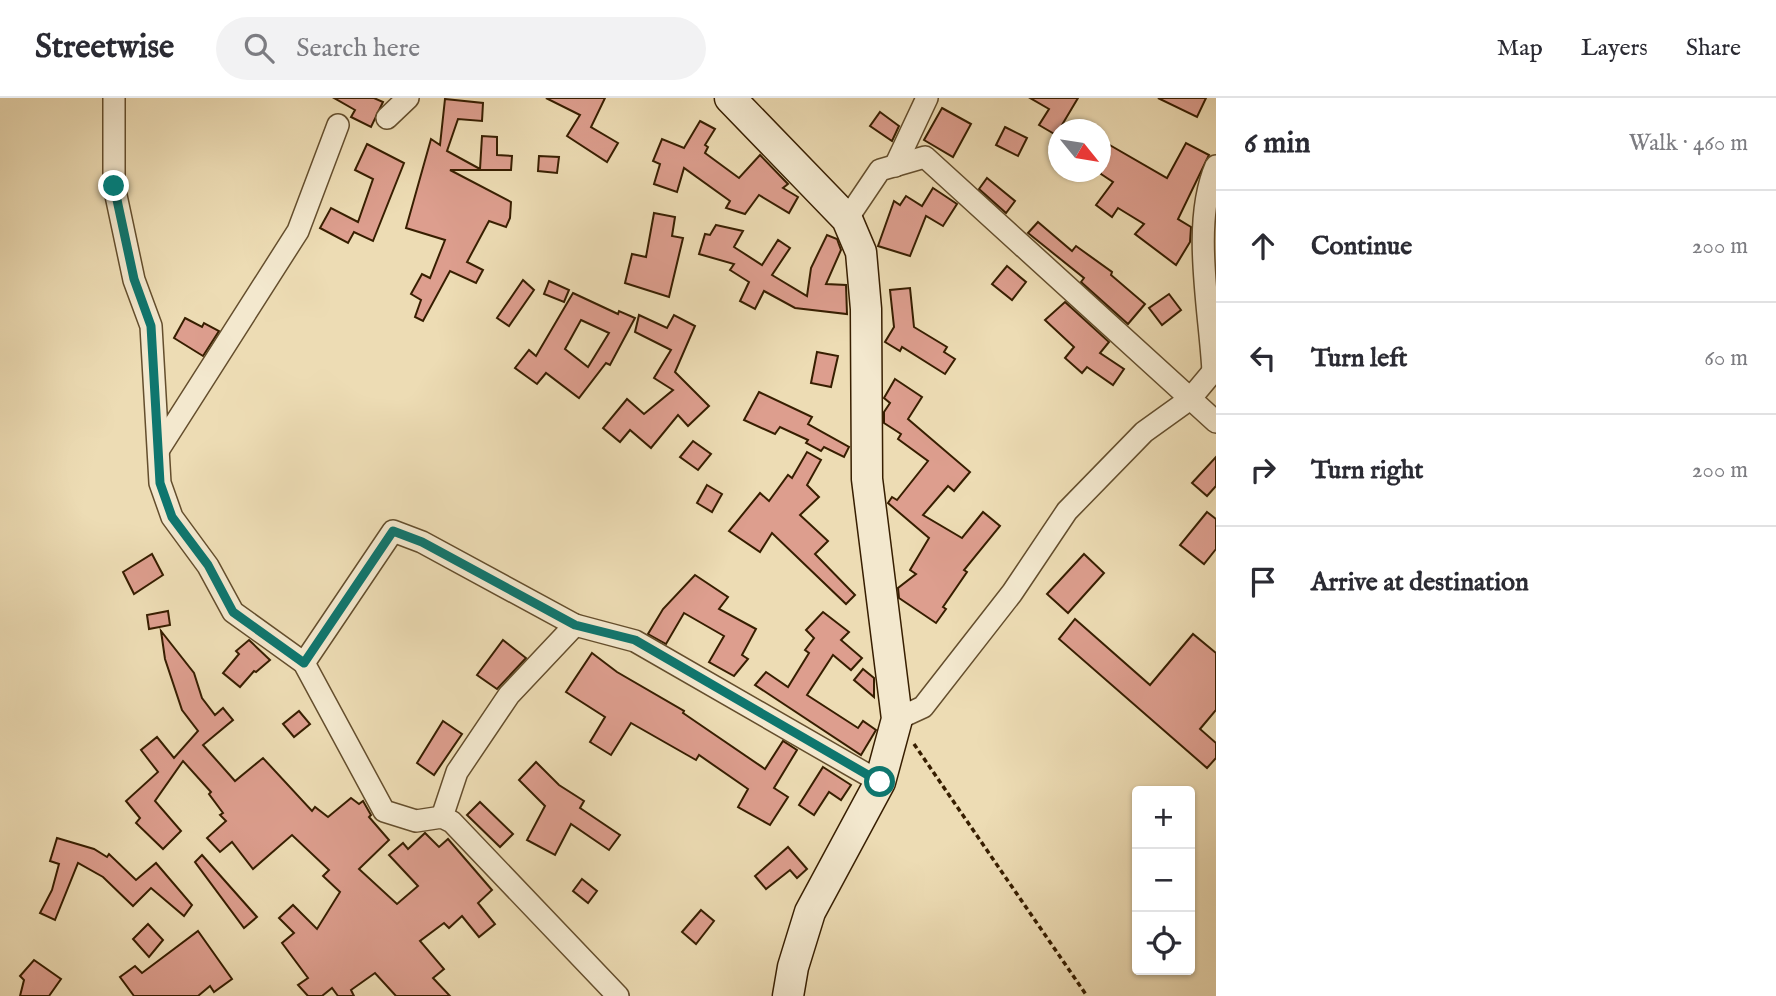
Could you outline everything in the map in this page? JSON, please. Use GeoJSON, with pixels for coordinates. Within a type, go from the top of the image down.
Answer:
{"type":"FeatureCollection","features":[{"type":"Feature","properties":{"kind":"street"},"geometry":{"type":"LineString","coordinates":[[114,98],[114,186],[134,279],[151,326],[160,483],[172,517],[208,565],[233,612],[304,663],[336,727],[370,779],[374,796],[384,811],[416,821],[442,817],[452,822],[618,996]]}},
{"type":"Feature","properties":{"kind":"street"},"geometry":{"type":"LineString","coordinates":[[387,118],[408,98]]}},
{"type":"Feature","properties":{"kind":"street"},"geometry":{"type":"LineString","coordinates":[[730,98],[847,219],[862,253],[866,309],[867,479],[897,719],[880,782],[810,912],[793,967],[788,996]]}},
{"type":"Feature","properties":{"kind":"street"},"geometry":{"type":"LineString","coordinates":[[895,166],[927,98]]}},
{"type":"Feature","properties":{"kind":"street"},"geometry":{"type":"LineString","coordinates":[[159,449],[298,231],[338,125]]}},
{"type":"Feature","properties":{"kind":"street"},"geometry":{"type":"LineString","coordinates":[[847,219],[880,170],[925,157],[1216,422]]}},
{"type":"Feature","properties":{"kind":"street"},"geometry":{"type":"LineString","coordinates":[[897,719],[923,707],[1012,593],[1067,511],[1144,432],[1190,399],[1215,370],[1205,256],[1205,211],[1216,166]]}},
{"type":"Feature","properties":{"kind":"street"},"geometry":{"type":"LineString","coordinates":[[304,663],[393,531],[422,542],[575,625],[635,640],[880,782]]}},
{"type":"Feature","properties":{"kind":"street"},"geometry":{"type":"LineString","coordinates":[[442,817],[457,772],[509,695],[575,625]]}},
{"type":"Feature","properties":{"kind":"path"},"geometry":{"type":"LineString","coordinates":[[897,719],[1087,996]]}},
{"type":"Feature","properties":{"kind":"building"},"geometry":{"type":"Polygon","coordinates":[[[334,98],[374,98],[383,102],[371,127],[351,117],[355,110],[334,98]]]}},
{"type":"Feature","properties":{"kind":"building"},"geometry":{"type":"Polygon","coordinates":[[[546,98],[605,98],[591,127],[618,143],[607,162],[567,136],[580,115],[546,98]]]}},
{"type":"Feature","properties":{"kind":"building"},"geometry":{"type":"Polygon","coordinates":[[[1030,98],[1078,98],[1066,119],[1048,119],[1048,130],[1039,125],[1049,109],[1030,98]]]}},
{"type":"Feature","properties":{"kind":"building"},"geometry":{"type":"Polygon","coordinates":[[[1158,98],[1206,98],[1197,117],[1158,98]]]}},
{"type":"Feature","properties":{"kind":"building"},"geometry":{"type":"Polygon","coordinates":[[[445,99],[483,103],[482,121],[458,119],[447,151],[480,169],[482,136],[497,137],[497,155],[512,156],[511,170],[450,170],[511,202],[510,218],[506,227],[489,221],[467,262],[483,270],[476,283],[450,271],[423,321],[415,317],[421,300],[411,294],[422,274],[430,278],[445,240],[406,228],[431,139],[440,145],[445,99]]]}},
{"type":"Feature","properties":{"kind":"building"},"geometry":{"type":"Polygon","coordinates":[[[942,108],[971,124],[953,157],[924,140],[942,108]]]}},
{"type":"Feature","properties":{"kind":"building"},"geometry":{"type":"Polygon","coordinates":[[[880,112],[899,126],[892,141],[870,126],[880,112]]]}},
{"type":"Feature","properties":{"kind":"building"},"geometry":{"type":"Polygon","coordinates":[[[700,121],[715,129],[705,145],[708,147],[705,153],[739,178],[760,155],[788,184],[783,188],[798,197],[789,213],[759,195],[745,214],[726,208],[730,201],[684,168],[677,192],[654,184],[660,164],[653,161],[662,139],[684,148],[700,121]]]}},
{"type":"Feature","properties":{"kind":"building"},"geometry":{"type":"Polygon","coordinates":[[[1005,127],[1027,138],[1018,156],[996,145],[1005,127]]]}},
{"type":"Feature","properties":{"kind":"building"},"geometry":{"type":"Polygon","coordinates":[[[1186,143],[1209,155],[1178,219],[1191,227],[1190,242],[1176,265],[1135,234],[1144,224],[1118,208],[1112,217],[1096,205],[1113,182],[1111,146],[1167,178],[1186,143]]]}},
{"type":"Feature","properties":{"kind":"building"},"geometry":{"type":"Polygon","coordinates":[[[367,144],[404,163],[373,241],[354,232],[348,243],[320,228],[331,208],[358,222],[373,179],[355,170],[367,144]]]}},
{"type":"Feature","properties":{"kind":"building"},"geometry":{"type":"Polygon","coordinates":[[[539,156],[559,157],[557,173],[538,171],[539,156]]]}},
{"type":"Feature","properties":{"kind":"building"},"geometry":{"type":"Polygon","coordinates":[[[987,178],[1015,201],[1006,213],[979,189],[987,178]]]}},
{"type":"Feature","properties":{"kind":"building"},"geometry":{"type":"Polygon","coordinates":[[[933,188],[957,204],[943,226],[926,216],[910,256],[878,246],[894,201],[900,205],[906,196],[922,206],[933,188]]]}},
{"type":"Feature","properties":{"kind":"building"},"geometry":{"type":"Polygon","coordinates":[[[654,213],[675,217],[672,236],[683,238],[669,297],[625,283],[632,254],[646,257],[654,213]]]}},
{"type":"Feature","properties":{"kind":"building"},"geometry":{"type":"Polygon","coordinates":[[[1038,222],[1072,251],[1076,246],[1112,272],[1111,275],[1145,304],[1128,324],[1081,282],[1084,278],[1028,233],[1038,222]]]}},
{"type":"Feature","properties":{"kind":"building"},"geometry":{"type":"Polygon","coordinates":[[[716,225],[743,231],[734,247],[762,265],[778,240],[790,248],[772,275],[807,296],[811,268],[827,235],[837,239],[841,250],[826,284],[846,285],[847,314],[795,308],[764,291],[755,309],[740,301],[749,282],[730,270],[734,264],[699,254],[705,234],[710,235],[716,225]]]}},
{"type":"Feature","properties":{"kind":"building"},"geometry":{"type":"Polygon","coordinates":[[[1007,266],[1026,282],[1012,300],[992,284],[1007,266]]]}},
{"type":"Feature","properties":{"kind":"building"},"geometry":{"type":"Polygon","coordinates":[[[523,280],[534,290],[509,326],[497,318],[523,280]]]}},
{"type":"Feature","properties":{"kind":"building"},"geometry":{"type":"Polygon","coordinates":[[[549,281],[569,290],[564,302],[544,294],[549,281]]]}},
{"type":"Feature","properties":{"kind":"building"},"geometry":{"type":"Polygon","coordinates":[[[910,288],[914,327],[947,347],[944,352],[955,359],[945,374],[902,347],[900,351],[885,342],[894,327],[890,290],[910,288]]]}},
{"type":"Feature","properties":{"kind":"building"},"geometry":{"type":"Polygon","coordinates":[[[573,293],[618,314],[619,311],[635,318],[610,365],[606,363],[579,398],[546,373],[537,384],[515,368],[529,350],[536,356],[573,293]],[[581,320],[565,349],[588,367],[609,333],[581,320]]]}},
{"type":"Feature","properties":{"kind":"building"},"geometry":{"type":"Polygon","coordinates":[[[1169,294],[1181,310],[1162,325],[1149,308],[1169,294]]]}},
{"type":"Feature","properties":{"kind":"building"},"geometry":{"type":"Polygon","coordinates":[[[1065,302],[1109,342],[1100,353],[1124,369],[1113,385],[1087,367],[1082,373],[1065,358],[1074,347],[1045,320],[1065,302]]]}},
{"type":"Feature","properties":{"kind":"building"},"geometry":{"type":"Polygon","coordinates":[[[639,315],[667,328],[674,315],[695,326],[675,372],[709,406],[688,426],[678,415],[651,448],[630,430],[620,442],[603,428],[627,399],[644,414],[673,390],[654,378],[671,350],[635,332],[639,315]]]}},
{"type":"Feature","properties":{"kind":"building"},"geometry":{"type":"Polygon","coordinates":[[[185,318],[202,327],[204,323],[219,331],[203,356],[174,338],[185,318]]]}},
{"type":"Feature","properties":{"kind":"building"},"geometry":{"type":"Polygon","coordinates":[[[817,352],[838,356],[831,387],[811,383],[817,352]]]}},
{"type":"Feature","properties":{"kind":"building"},"geometry":{"type":"Polygon","coordinates":[[[895,379],[922,397],[908,419],[970,472],[954,491],[948,486],[923,515],[962,538],[983,512],[1000,526],[964,570],[967,572],[943,607],[946,609],[936,623],[899,598],[898,588],[916,574],[910,570],[929,538],[888,503],[892,497],[897,500],[928,461],[898,439],[901,434],[884,423],[884,412],[890,403],[884,398],[895,379]]]}},
{"type":"Feature","properties":{"kind":"building"},"geometry":{"type":"Polygon","coordinates":[[[759,392],[812,417],[808,424],[849,447],[844,457],[824,447],[821,451],[806,443],[808,440],[780,427],[775,434],[744,420],[759,392]]]}},
{"type":"Feature","properties":{"kind":"building"},"geometry":{"type":"Polygon","coordinates":[[[693,441],[711,454],[698,470],[680,457],[693,441]]]}},
{"type":"Feature","properties":{"kind":"building"},"geometry":{"type":"Polygon","coordinates":[[[807,452],[821,460],[807,485],[819,497],[800,515],[828,541],[815,554],[855,595],[846,604],[772,533],[760,552],[729,531],[760,493],[769,501],[788,475],[792,478],[807,452]]]}},
{"type":"Feature","properties":{"kind":"building"},"geometry":{"type":"Polygon","coordinates":[[[1216,457],[1216,486],[1207,496],[1192,483],[1216,457]]]}},
{"type":"Feature","properties":{"kind":"building"},"geometry":{"type":"Polygon","coordinates":[[[707,485],[722,494],[712,512],[697,503],[707,485]]]}},
{"type":"Feature","properties":{"kind":"building"},"geometry":{"type":"Polygon","coordinates":[[[1207,512],[1216,519],[1216,549],[1204,564],[1180,545],[1207,512]]]}},
{"type":"Feature","properties":{"kind":"building"},"geometry":{"type":"Polygon","coordinates":[[[152,554],[163,575],[134,594],[123,572],[152,554]]]}},
{"type":"Feature","properties":{"kind":"building"},"geometry":{"type":"Polygon","coordinates":[[[1084,554],[1104,573],[1068,613],[1047,594],[1084,554]]]}},
{"type":"Feature","properties":{"kind":"building"},"geometry":{"type":"Polygon","coordinates":[[[695,575],[728,597],[719,609],[756,629],[742,655],[748,659],[734,676],[709,662],[724,636],[684,613],[666,644],[648,634],[663,609],[695,575]]]}},
{"type":"Feature","properties":{"kind":"building"},"geometry":{"type":"Polygon","coordinates":[[[168,611],[170,625],[149,629],[147,615],[168,611]]]}},
{"type":"Feature","properties":{"kind":"building"},"geometry":{"type":"Polygon","coordinates":[[[823,612],[849,632],[841,640],[862,658],[851,670],[833,655],[807,695],[858,728],[863,721],[876,730],[861,755],[755,685],[766,672],[788,687],[809,653],[805,650],[814,638],[806,630],[823,612]]]}},
{"type":"Feature","properties":{"kind":"building"},"geometry":{"type":"Polygon","coordinates":[[[1075,619],[1150,685],[1193,634],[1216,653],[1216,710],[1200,729],[1216,743],[1216,758],[1207,768],[1059,639],[1075,619]]]}},
{"type":"Feature","properties":{"kind":"building"},"geometry":{"type":"Polygon","coordinates":[[[161,631],[194,673],[202,698],[215,715],[223,708],[233,720],[203,745],[235,781],[263,758],[312,811],[315,807],[328,817],[351,798],[359,804],[363,801],[371,815],[369,817],[389,840],[359,869],[397,904],[418,886],[389,855],[403,843],[408,849],[425,833],[439,847],[448,839],[492,890],[478,903],[495,924],[479,937],[462,916],[449,928],[444,923],[420,941],[444,969],[433,978],[450,996],[396,996],[375,973],[351,990],[354,996],[338,996],[332,988],[322,996],[308,996],[298,985],[308,978],[282,943],[294,933],[279,918],[293,905],[317,929],[340,892],[323,876],[329,870],[292,835],[253,869],[232,842],[220,852],[207,838],[226,821],[220,815],[223,813],[209,794],[211,792],[183,761],[155,801],[181,831],[163,849],[136,823],[140,818],[126,801],[158,772],[141,750],[157,737],[174,758],[198,731],[182,710],[165,659],[161,631]]]}},
{"type":"Feature","properties":{"kind":"building"},"geometry":{"type":"Polygon","coordinates":[[[249,640],[270,660],[254,671],[240,687],[223,673],[239,654],[236,651],[249,640]]]}},
{"type":"Feature","properties":{"kind":"building"},"geometry":{"type":"Polygon","coordinates":[[[503,640],[526,658],[497,689],[477,675],[503,640]]]}},
{"type":"Feature","properties":{"kind":"building"},"geometry":{"type":"Polygon","coordinates":[[[592,653],[617,672],[684,711],[683,713],[765,769],[783,741],[797,750],[774,788],[788,797],[770,825],[738,807],[748,789],[699,755],[696,760],[631,723],[611,755],[590,742],[605,717],[566,692],[592,653]]]}},
{"type":"Feature","properties":{"kind":"building"},"geometry":{"type":"Polygon","coordinates":[[[863,669],[874,678],[874,697],[854,680],[863,669]]]}},
{"type":"Feature","properties":{"kind":"building"},"geometry":{"type":"Polygon","coordinates":[[[299,711],[310,724],[294,737],[283,724],[299,711]]]}},
{"type":"Feature","properties":{"kind":"building"},"geometry":{"type":"Polygon","coordinates":[[[443,721],[462,734],[434,775],[417,763],[443,721]]]}},
{"type":"Feature","properties":{"kind":"building"},"geometry":{"type":"Polygon","coordinates":[[[536,762],[559,785],[584,801],[580,808],[620,835],[609,850],[571,824],[555,855],[527,840],[545,806],[519,780],[536,762]]]}},
{"type":"Feature","properties":{"kind":"building"},"geometry":{"type":"Polygon","coordinates":[[[823,767],[851,785],[841,800],[829,792],[814,815],[799,805],[823,767]]]}},
{"type":"Feature","properties":{"kind":"building"},"geometry":{"type":"Polygon","coordinates":[[[480,802],[513,834],[500,847],[467,815],[480,802]]]}},
{"type":"Feature","properties":{"kind":"building"},"geometry":{"type":"Polygon","coordinates":[[[57,838],[94,849],[107,857],[109,854],[136,880],[156,863],[192,905],[184,916],[151,888],[133,906],[103,877],[78,863],[55,920],[40,913],[52,890],[59,864],[50,861],[57,838]]]}},
{"type":"Feature","properties":{"kind":"building"},"geometry":{"type":"Polygon","coordinates":[[[788,847],[807,869],[797,878],[790,870],[766,889],[755,876],[788,847]]]}},
{"type":"Feature","properties":{"kind":"building"},"geometry":{"type":"Polygon","coordinates":[[[202,855],[257,917],[244,928],[195,862],[202,855]]]}},
{"type":"Feature","properties":{"kind":"building"},"geometry":{"type":"Polygon","coordinates":[[[582,879],[597,891],[588,903],[573,891],[582,879]]]}},
{"type":"Feature","properties":{"kind":"building"},"geometry":{"type":"Polygon","coordinates":[[[701,910],[714,921],[696,944],[682,932],[701,910]]]}},
{"type":"Feature","properties":{"kind":"building"},"geometry":{"type":"Polygon","coordinates":[[[148,924],[163,940],[149,957],[133,939],[148,924]]]}},
{"type":"Feature","properties":{"kind":"building"},"geometry":{"type":"Polygon","coordinates":[[[198,931],[232,979],[214,992],[210,986],[198,996],[134,996],[120,977],[135,966],[142,973],[198,931]]]}},
{"type":"Feature","properties":{"kind":"building"},"geometry":{"type":"Polygon","coordinates":[[[34,960],[61,979],[49,996],[20,996],[24,980],[20,976],[34,960]]]}},
{"type":"Feature","properties":{"kind":"route"},"geometry":{"type":"LineString","coordinates":[[114,186],[134,279],[151,326],[160,483],[172,517],[208,565],[233,612],[304,663],[393,531],[422,542],[575,625],[635,640],[880,782]]}}]}
